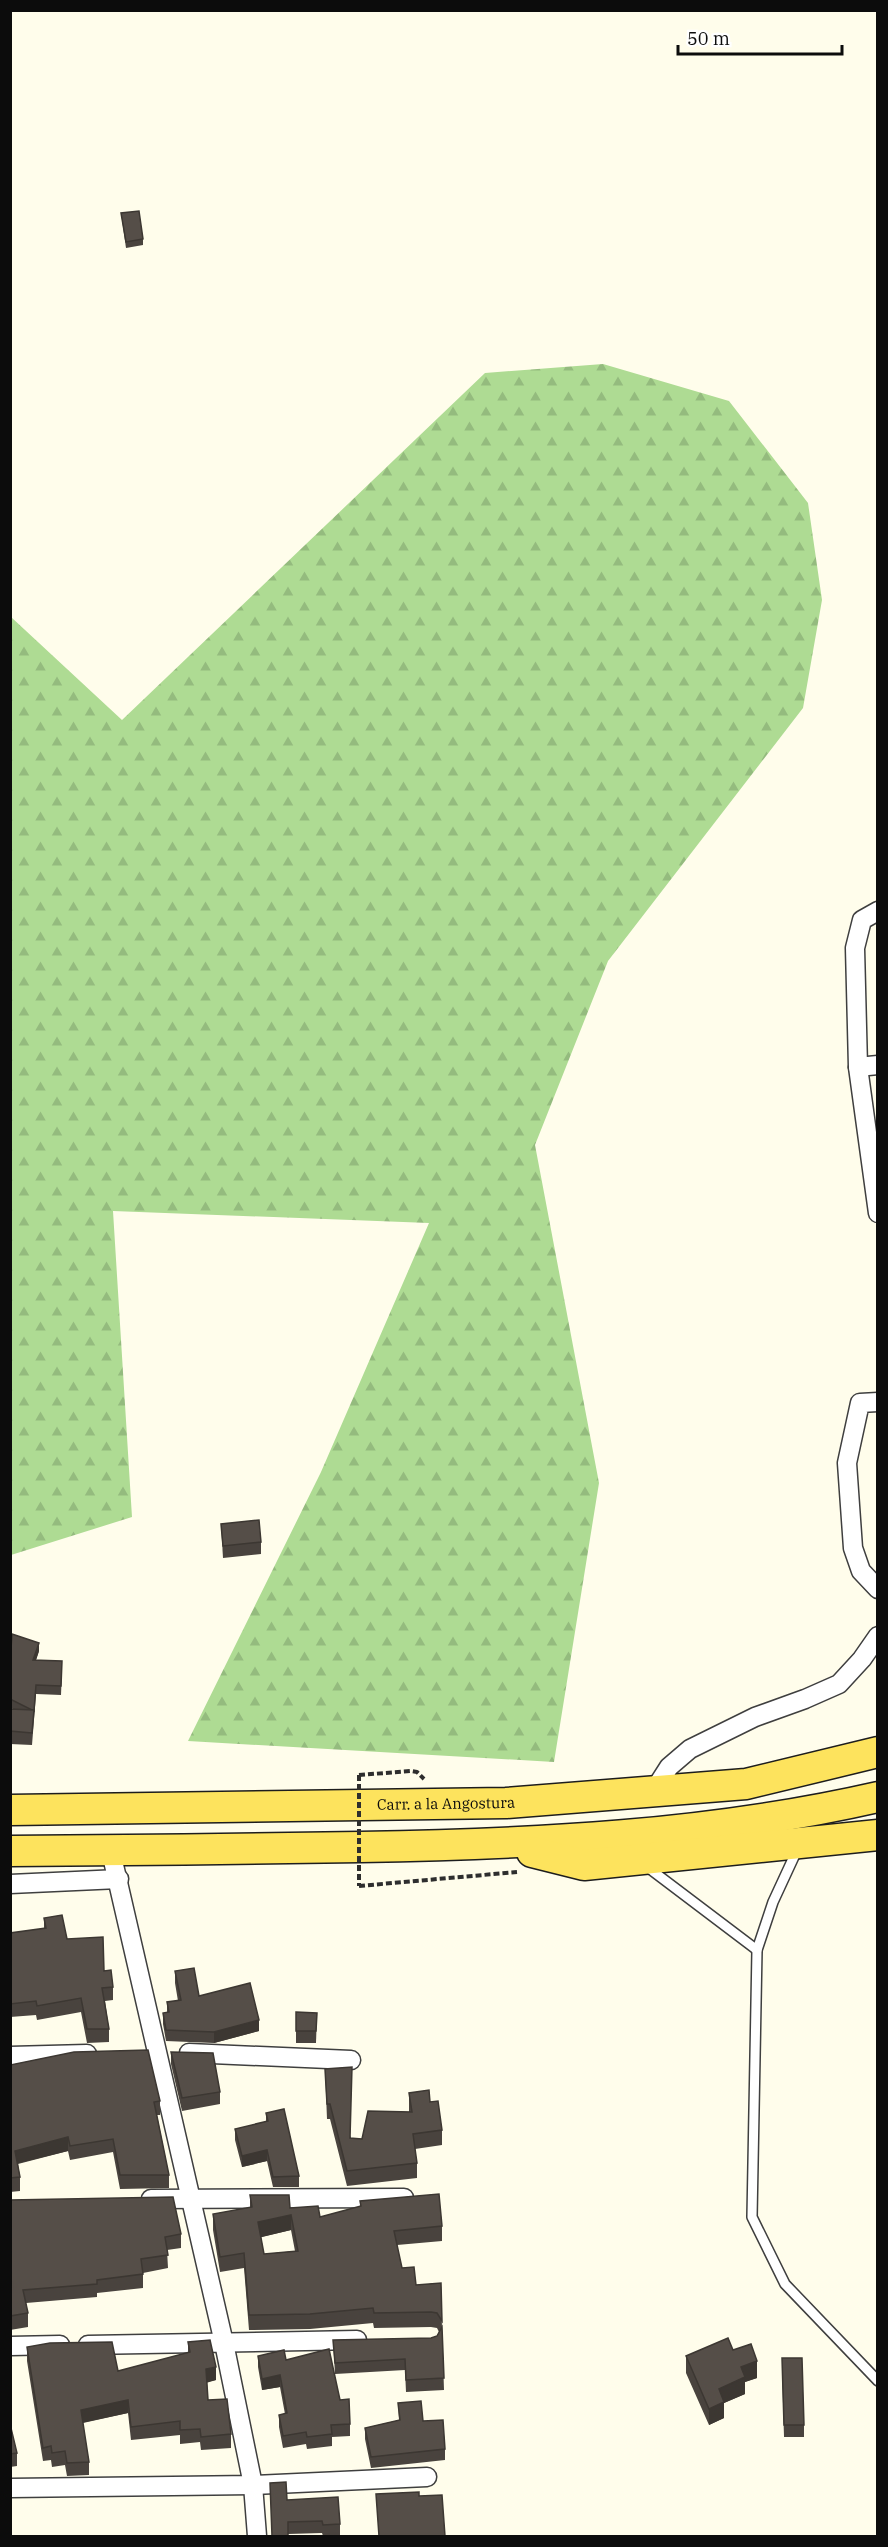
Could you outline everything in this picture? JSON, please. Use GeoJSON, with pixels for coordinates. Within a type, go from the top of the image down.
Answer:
{"type":"FeatureCollection","features":[{"type":"Feature","properties":{"kind":"main road","name":"Carr. a la Angostura"},"geometry":{"type":"LineString","coordinates":[[10,1810],[506,1803],[746,1784],[878,1752]]}},
{"type":"Feature","properties":{"kind":"main road"},"geometry":{"type":"LineString","coordinates":[[10,1851],[115,1865],[504,1845],[667,1832],[825,1809],[878,1797]]}},
{"type":"Feature","properties":{"kind":"main road"},"geometry":{"type":"LineString","coordinates":[[504,1845],[584,1864],[878,1835]]}},
{"type":"Feature","properties":{"kind":"street"},"geometry":{"type":"LineString","coordinates":[[878,912],[862,920],[855,948],[858,1067],[878,1213]]}},
{"type":"Feature","properties":{"kind":"street"},"geometry":{"type":"LineString","coordinates":[[858,1067],[878,1065]]}},
{"type":"Feature","properties":{"kind":"street"},"geometry":{"type":"LineString","coordinates":[[878,1402],[860,1403],[847,1463],[853,1548],[861,1571],[878,1589]]}},
{"type":"Feature","properties":{"kind":"street"},"geometry":{"type":"LineString","coordinates":[[653,1792],[669,1767],[690,1749],[755,1717],[805,1700],[839,1684],[862,1659],[878,1636]]}},
{"type":"Feature","properties":{"kind":"street"},"geometry":{"type":"LineString","coordinates":[[10,1884],[115,1865],[224,2343],[253,2485],[257,2536]]}},
{"type":"Feature","properties":{"kind":"street"},"geometry":{"type":"LineString","coordinates":[[135,2052],[351,2060]]}},
{"type":"Feature","properties":{"kind":"street"},"geometry":{"type":"LineString","coordinates":[[10,2056],[101,2053]]}},
{"type":"Feature","properties":{"kind":"street"},"geometry":{"type":"LineString","coordinates":[[134,2199],[404,2198]]}},
{"type":"Feature","properties":{"kind":"street"},"geometry":{"type":"LineString","coordinates":[[10,2346],[374,2339]]}},
{"type":"Feature","properties":{"kind":"street"},"geometry":{"type":"LineString","coordinates":[[10,2488],[253,2485],[427,2477]]}},
{"type":"Feature","properties":{"kind":"lane"},"geometry":{"type":"LineString","coordinates":[[800,1843],[773,1902],[757,1950],[752,2217],[785,2284],[878,2381]]}},
{"type":"Feature","properties":{"kind":"lane"},"geometry":{"type":"LineString","coordinates":[[638,1860],[757,1950]]}},
{"type":"Feature","properties":{"kind":"path"},"geometry":{"type":"LineString","coordinates":[[411,1771],[359,1775],[359,1886],[529,1870]]}},
{"type":"Feature","properties":{"kind":"green space"},"geometry":{"type":"Polygon","coordinates":[[[603,364],[729,401],[808,503],[822,600],[803,708],[608,961],[535,1145],[599,1483],[554,1762],[188,1741],[321,1472],[429,1223],[113,1211],[132,1517],[11,1555],[11,617],[122,720],[485,373],[603,364]]]}},
{"type":"Feature","properties":{"kind":"building"},"geometry":{"type":"Polygon","coordinates":[[[139,211],[143,239],[126,242],[121,213],[139,211]]]}},
{"type":"Feature","properties":{"kind":"building"},"geometry":{"type":"Polygon","coordinates":[[[259,1520],[261,1542],[223,1546],[221,1524],[259,1520]]]}},
{"type":"Feature","properties":{"kind":"building"},"geometry":{"type":"Polygon","coordinates":[[[12,1634],[39,1643],[33,1660],[62,1661],[61,1686],[36,1685],[34,1711],[10,1699],[12,1634]]]}},
{"type":"Feature","properties":{"kind":"building"},"geometry":{"type":"Polygon","coordinates":[[[10,1709],[34,1710],[32,1733],[10,1731],[10,1709]]]}},
{"type":"Feature","properties":{"kind":"building"},"geometry":{"type":"Polygon","coordinates":[[[62,1915],[67,1939],[103,1937],[104,1971],[111,1970],[113,1987],[102,1988],[109,2029],[87,2029],[81,1998],[37,2006],[36,2001],[10,2004],[10,1933],[46,1928],[44,1918],[62,1915]]]}},
{"type":"Feature","properties":{"kind":"building"},"geometry":{"type":"Polygon","coordinates":[[[194,1968],[199,1996],[250,1983],[259,2020],[214,2032],[166,2030],[163,2013],[169,2012],[167,2002],[181,2000],[175,1971],[194,1968]]]}},
{"type":"Feature","properties":{"kind":"building"},"geometry":{"type":"Polygon","coordinates":[[[296,2012],[317,2013],[316,2031],[296,2031],[296,2012]]]}},
{"type":"Feature","properties":{"kind":"building"},"geometry":{"type":"Polygon","coordinates":[[[148,2050],[160,2101],[154,2102],[169,2175],[120,2175],[113,2139],[70,2146],[68,2137],[15,2151],[20,2177],[10,2178],[10,2065],[74,2052],[148,2050]]]}},
{"type":"Feature","properties":{"kind":"building"},"geometry":{"type":"Polygon","coordinates":[[[171,2052],[213,2053],[220,2092],[182,2098],[171,2052]]]}},
{"type":"Feature","properties":{"kind":"building"},"geometry":{"type":"Polygon","coordinates":[[[352,2067],[350,2138],[362,2139],[368,2111],[412,2112],[409,2093],[429,2090],[430,2102],[438,2101],[442,2130],[413,2134],[417,2163],[347,2171],[330,2104],[327,2104],[325,2069],[352,2067]]]}},
{"type":"Feature","properties":{"kind":"building"},"geometry":{"type":"Polygon","coordinates":[[[284,2109],[299,2176],[273,2177],[267,2150],[242,2156],[235,2129],[268,2121],[266,2113],[284,2109]]]}},
{"type":"Feature","properties":{"kind":"building"},"geometry":{"type":"Polygon","coordinates":[[[439,2194],[442,2226],[394,2231],[402,2268],[414,2267],[416,2285],[441,2283],[442,2321],[437,2313],[374,2313],[373,2308],[310,2314],[249,2315],[244,2253],[220,2257],[213,2214],[252,2207],[250,2195],[289,2195],[290,2208],[318,2206],[320,2217],[361,2206],[360,2201],[439,2194]],[[291,2215],[258,2222],[264,2254],[298,2251],[291,2215]]]}},
{"type":"Feature","properties":{"kind":"building"},"geometry":{"type":"Polygon","coordinates":[[[173,2197],[181,2234],[165,2237],[168,2255],[141,2259],[143,2274],[97,2280],[97,2284],[23,2290],[28,2313],[10,2316],[10,2200],[173,2197]]]}},
{"type":"Feature","properties":{"kind":"building"},"geometry":{"type":"Polygon","coordinates":[[[442,2327],[444,2378],[406,2380],[405,2359],[335,2363],[333,2340],[431,2338],[437,2336],[442,2327]]]}},
{"type":"Feature","properties":{"kind":"building"},"geometry":{"type":"Polygon","coordinates":[[[728,2338],[733,2350],[751,2344],[757,2361],[741,2367],[745,2377],[719,2389],[724,2402],[709,2409],[686,2356],[728,2338]]]}},
{"type":"Feature","properties":{"kind":"building"},"geometry":{"type":"Polygon","coordinates":[[[210,2340],[216,2367],[206,2369],[208,2400],[227,2399],[231,2434],[201,2437],[200,2429],[180,2430],[180,2421],[131,2427],[128,2400],[81,2410],[89,2462],[67,2463],[65,2451],[52,2453],[51,2446],[43,2448],[27,2347],[50,2343],[112,2342],[118,2371],[190,2352],[188,2342],[210,2340]]]}},
{"type":"Feature","properties":{"kind":"building"},"geometry":{"type":"Polygon","coordinates":[[[329,2349],[340,2400],[349,2399],[350,2424],[331,2425],[332,2434],[307,2437],[306,2432],[283,2436],[279,2415],[287,2413],[280,2375],[262,2379],[258,2356],[284,2350],[286,2360],[329,2349]]]}},
{"type":"Feature","properties":{"kind":"building"},"geometry":{"type":"Polygon","coordinates":[[[782,2358],[802,2358],[804,2425],[784,2425],[782,2358]]]}},
{"type":"Feature","properties":{"kind":"building"},"geometry":{"type":"Polygon","coordinates":[[[421,2401],[423,2421],[443,2420],[445,2449],[371,2457],[365,2428],[400,2420],[398,2403],[421,2401]]]}},
{"type":"Feature","properties":{"kind":"building"},"geometry":{"type":"Polygon","coordinates":[[[10,2424],[17,2453],[10,2454],[10,2424]]]}},
{"type":"Feature","properties":{"kind":"building"},"geometry":{"type":"Polygon","coordinates":[[[286,2482],[287,2500],[338,2497],[340,2524],[323,2525],[322,2521],[288,2522],[288,2536],[272,2536],[270,2483],[286,2482]]]}},
{"type":"Feature","properties":{"kind":"building"},"geometry":{"type":"Polygon","coordinates":[[[419,2492],[419,2496],[442,2495],[445,2536],[379,2536],[376,2494],[419,2492]]]}}]}
